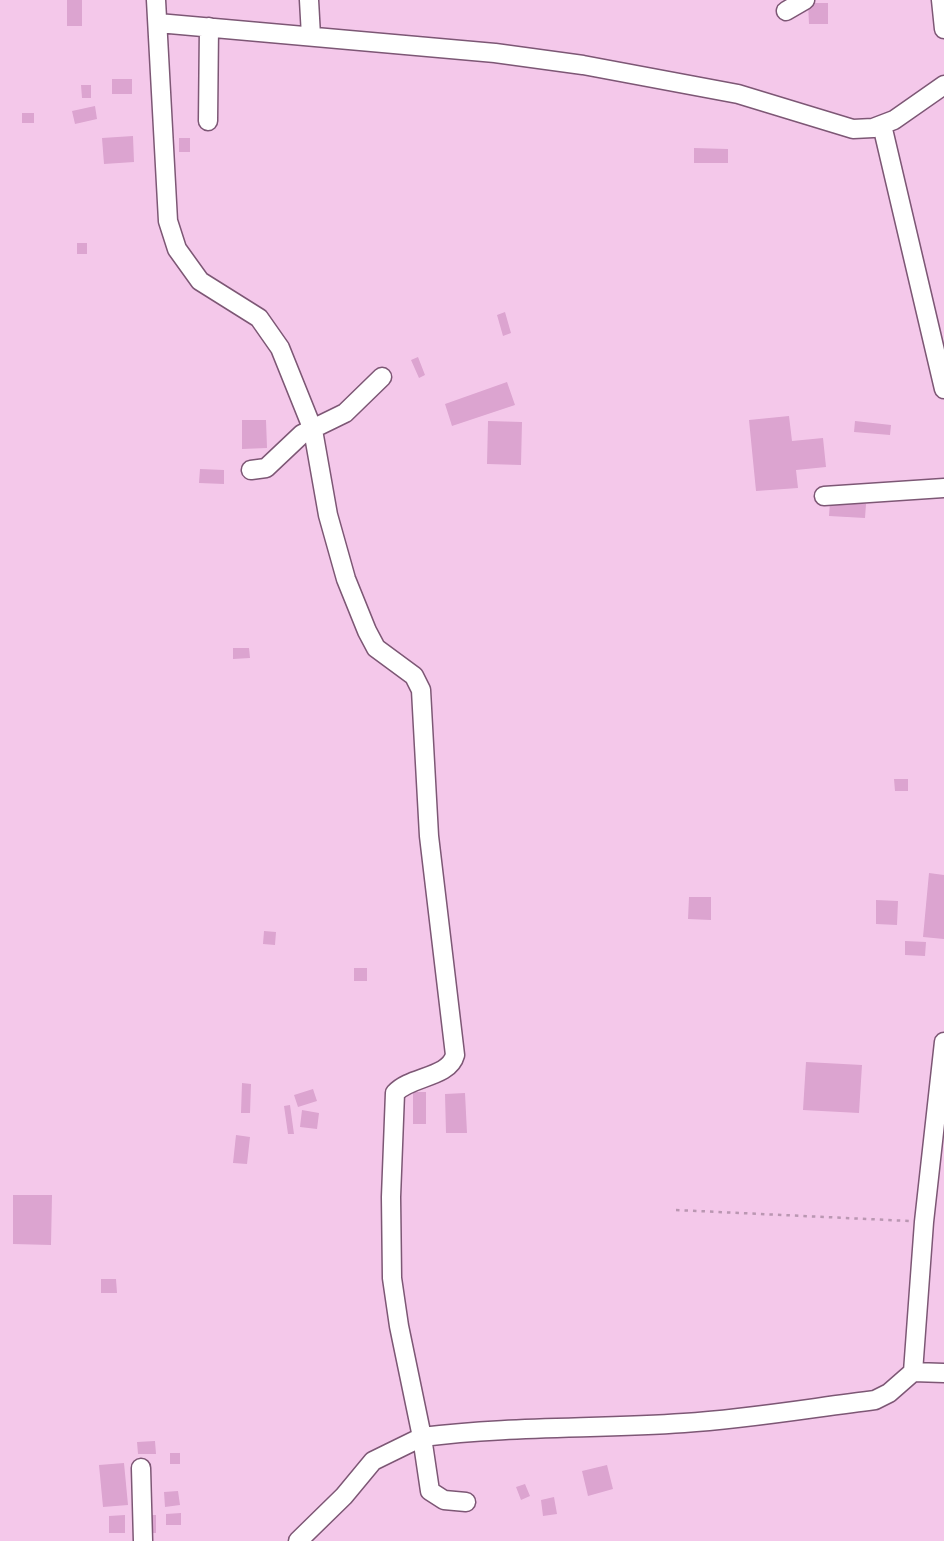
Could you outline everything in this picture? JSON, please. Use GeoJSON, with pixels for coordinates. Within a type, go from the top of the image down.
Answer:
{"type":"FeatureCollection","features":[{"type":"Feature","properties":{"kind":"street"},"geometry":{"type":"LineString","coordinates":[[156,0],[171,235],[184,262],[200,281],[259,318],[269,328],[313,430],[328,515],[346,579],[376,648],[414,676],[421,690],[425,712],[429,836],[455,1055],[449,1066],[413,1081],[395,1093],[391,1196],[394,1290],[430,1491],[444,1500],[466,1502]]}},
{"type":"Feature","properties":{"kind":"street"},"geometry":{"type":"LineString","coordinates":[[310,0],[311,36]]}},
{"type":"Feature","properties":{"kind":"street"},"geometry":{"type":"LineString","coordinates":[[786,11],[805,0]]}},
{"type":"Feature","properties":{"kind":"street"},"geometry":{"type":"LineString","coordinates":[[941,0],[944,29]]}},
{"type":"Feature","properties":{"kind":"street"},"geometry":{"type":"LineString","coordinates":[[158,23],[495,53],[583,65],[738,94],[853,129],[883,125],[906,113],[944,85]]}},
{"type":"Feature","properties":{"kind":"street"},"geometry":{"type":"LineString","coordinates":[[208,121],[209,27]]}},
{"type":"Feature","properties":{"kind":"street"},"geometry":{"type":"LineString","coordinates":[[883,125],[944,388]]}},
{"type":"Feature","properties":{"kind":"street"},"geometry":{"type":"LineString","coordinates":[[251,470],[266,468],[302,434],[345,413],[382,377]]}},
{"type":"Feature","properties":{"kind":"street"},"geometry":{"type":"LineString","coordinates":[[824,496],[944,488]]}},
{"type":"Feature","properties":{"kind":"street"},"geometry":{"type":"LineString","coordinates":[[914,1373],[924,1222],[944,1042]]}},
{"type":"Feature","properties":{"kind":"street"},"geometry":{"type":"LineString","coordinates":[[298,1541],[344,1496],[373,1461],[422,1437],[461,1432],[686,1423],[875,1400],[914,1373],[944,1373]]}},
{"type":"Feature","properties":{"kind":"street"},"geometry":{"type":"LineString","coordinates":[[141,1468],[143,1541]]}},
{"type":"Feature","properties":{"kind":"path"},"geometry":{"type":"LineString","coordinates":[[676,1210],[924,1222]]}},
{"type":"Feature","properties":{"kind":"building"},"geometry":{"type":"Polygon","coordinates":[[[67,0],[82,0],[82,26],[67,26],[67,0]]]}},
{"type":"Feature","properties":{"kind":"building"},"geometry":{"type":"Polygon","coordinates":[[[808,3],[828,3],[828,24],[809,24],[808,3]]]}},
{"type":"Feature","properties":{"kind":"building"},"geometry":{"type":"Polygon","coordinates":[[[112,79],[132,79],[132,94],[112,94],[112,79]]]}},
{"type":"Feature","properties":{"kind":"building"},"geometry":{"type":"Polygon","coordinates":[[[81,85],[91,85],[91,98],[82,98],[81,85]]]}},
{"type":"Feature","properties":{"kind":"building"},"geometry":{"type":"Polygon","coordinates":[[[95,106],[97,119],[75,124],[72,111],[95,106]]]}},
{"type":"Feature","properties":{"kind":"building"},"geometry":{"type":"Polygon","coordinates":[[[22,113],[34,113],[34,123],[22,123],[22,113]]]}},
{"type":"Feature","properties":{"kind":"building"},"geometry":{"type":"Polygon","coordinates":[[[133,136],[134,162],[104,164],[102,138],[133,136]]]}},
{"type":"Feature","properties":{"kind":"building"},"geometry":{"type":"Polygon","coordinates":[[[179,138],[190,138],[190,152],[179,152],[179,138]]]}},
{"type":"Feature","properties":{"kind":"building"},"geometry":{"type":"Polygon","coordinates":[[[694,148],[728,149],[728,163],[694,163],[694,148]]]}},
{"type":"Feature","properties":{"kind":"building"},"geometry":{"type":"Polygon","coordinates":[[[77,243],[87,243],[87,254],[77,254],[77,243]]]}},
{"type":"Feature","properties":{"kind":"building"},"geometry":{"type":"Polygon","coordinates":[[[505,312],[511,333],[503,336],[497,315],[505,312]]]}},
{"type":"Feature","properties":{"kind":"building"},"geometry":{"type":"Polygon","coordinates":[[[418,357],[425,375],[419,378],[411,360],[418,357]]]}},
{"type":"Feature","properties":{"kind":"building"},"geometry":{"type":"Polygon","coordinates":[[[507,382],[515,405],[452,426],[445,404],[507,382]]]}},
{"type":"Feature","properties":{"kind":"building"},"geometry":{"type":"Polygon","coordinates":[[[789,416],[792,441],[823,438],[826,467],[796,470],[798,488],[756,491],[749,420],[789,416]]]}},
{"type":"Feature","properties":{"kind":"building"},"geometry":{"type":"Polygon","coordinates":[[[242,420],[266,420],[267,448],[242,449],[242,420]]]}},
{"type":"Feature","properties":{"kind":"building"},"geometry":{"type":"Polygon","coordinates":[[[488,421],[522,422],[521,465],[487,464],[488,421]]]}},
{"type":"Feature","properties":{"kind":"building"},"geometry":{"type":"Polygon","coordinates":[[[855,421],[891,425],[890,435],[854,432],[855,421]]]}},
{"type":"Feature","properties":{"kind":"building"},"geometry":{"type":"Polygon","coordinates":[[[200,469],[224,470],[224,484],[199,483],[200,469]]]}},
{"type":"Feature","properties":{"kind":"building"},"geometry":{"type":"Polygon","coordinates":[[[830,502],[866,504],[865,518],[829,516],[830,502]]]}},
{"type":"Feature","properties":{"kind":"building"},"geometry":{"type":"Polygon","coordinates":[[[233,648],[249,648],[250,658],[233,659],[233,648]]]}},
{"type":"Feature","properties":{"kind":"building"},"geometry":{"type":"Polygon","coordinates":[[[894,779],[908,779],[908,791],[895,791],[894,779]]]}},
{"type":"Feature","properties":{"kind":"building"},"geometry":{"type":"Polygon","coordinates":[[[929,873],[944,875],[944,939],[923,937],[929,873]]]}},
{"type":"Feature","properties":{"kind":"building"},"geometry":{"type":"Polygon","coordinates":[[[689,897],[711,897],[711,920],[688,919],[689,897]]]}},
{"type":"Feature","properties":{"kind":"building"},"geometry":{"type":"Polygon","coordinates":[[[876,900],[898,901],[897,925],[876,924],[876,900]]]}},
{"type":"Feature","properties":{"kind":"building"},"geometry":{"type":"Polygon","coordinates":[[[264,931],[276,932],[275,945],[263,944],[264,931]]]}},
{"type":"Feature","properties":{"kind":"building"},"geometry":{"type":"Polygon","coordinates":[[[905,941],[926,942],[925,956],[905,955],[905,941]]]}},
{"type":"Feature","properties":{"kind":"building"},"geometry":{"type":"Polygon","coordinates":[[[354,968],[367,968],[367,981],[354,981],[354,968]]]}},
{"type":"Feature","properties":{"kind":"building"},"geometry":{"type":"Polygon","coordinates":[[[806,1062],[862,1065],[859,1113],[803,1110],[806,1062]]]}},
{"type":"Feature","properties":{"kind":"building"},"geometry":{"type":"Polygon","coordinates":[[[242,1083],[251,1084],[250,1113],[241,1113],[242,1083]]]}},
{"type":"Feature","properties":{"kind":"building"},"geometry":{"type":"Polygon","coordinates":[[[313,1089],[317,1101],[298,1107],[294,1095],[313,1089]]]}},
{"type":"Feature","properties":{"kind":"building"},"geometry":{"type":"Polygon","coordinates":[[[413,1092],[426,1092],[426,1124],[413,1124],[413,1092]]]}},
{"type":"Feature","properties":{"kind":"building"},"geometry":{"type":"Polygon","coordinates":[[[465,1093],[467,1133],[446,1133],[445,1094],[465,1093]]]}},
{"type":"Feature","properties":{"kind":"building"},"geometry":{"type":"Polygon","coordinates":[[[290,1105],[294,1134],[288,1134],[284,1106],[290,1105]]]}},
{"type":"Feature","properties":{"kind":"building"},"geometry":{"type":"Polygon","coordinates":[[[302,1110],[319,1113],[317,1129],[300,1127],[302,1110]]]}},
{"type":"Feature","properties":{"kind":"building"},"geometry":{"type":"Polygon","coordinates":[[[236,1135],[250,1137],[247,1164],[233,1163],[236,1135]]]}},
{"type":"Feature","properties":{"kind":"building"},"geometry":{"type":"Polygon","coordinates":[[[13,1195],[52,1195],[51,1245],[13,1244],[13,1195]]]}},
{"type":"Feature","properties":{"kind":"building"},"geometry":{"type":"Polygon","coordinates":[[[101,1279],[116,1279],[117,1293],[101,1293],[101,1279]]]}},
{"type":"Feature","properties":{"kind":"building"},"geometry":{"type":"Polygon","coordinates":[[[155,1441],[156,1454],[138,1454],[137,1442],[155,1441]]]}},
{"type":"Feature","properties":{"kind":"building"},"geometry":{"type":"Polygon","coordinates":[[[170,1453],[180,1453],[180,1464],[170,1464],[170,1453]]]}},
{"type":"Feature","properties":{"kind":"building"},"geometry":{"type":"Polygon","coordinates":[[[124,1463],[128,1505],[103,1507],[99,1465],[124,1463]]]}},
{"type":"Feature","properties":{"kind":"building"},"geometry":{"type":"Polygon","coordinates":[[[607,1465],[613,1489],[588,1496],[582,1471],[607,1465]]]}},
{"type":"Feature","properties":{"kind":"building"},"geometry":{"type":"Polygon","coordinates":[[[525,1484],[530,1496],[521,1500],[516,1487],[525,1484]]]}},
{"type":"Feature","properties":{"kind":"building"},"geometry":{"type":"Polygon","coordinates":[[[178,1491],[180,1505],[165,1507],[164,1492],[178,1491]]]}},
{"type":"Feature","properties":{"kind":"building"},"geometry":{"type":"Polygon","coordinates":[[[554,1497],[557,1514],[543,1516],[541,1500],[554,1497]]]}},
{"type":"Feature","properties":{"kind":"building"},"geometry":{"type":"Polygon","coordinates":[[[181,1513],[181,1525],[166,1525],[166,1514],[181,1513]]]}},
{"type":"Feature","properties":{"kind":"building"},"geometry":{"type":"Polygon","coordinates":[[[125,1515],[125,1533],[109,1533],[109,1516],[125,1515]]]}},
{"type":"Feature","properties":{"kind":"building"},"geometry":{"type":"Polygon","coordinates":[[[150,1515],[156,1515],[156,1533],[150,1533],[150,1515]]]}}]}
